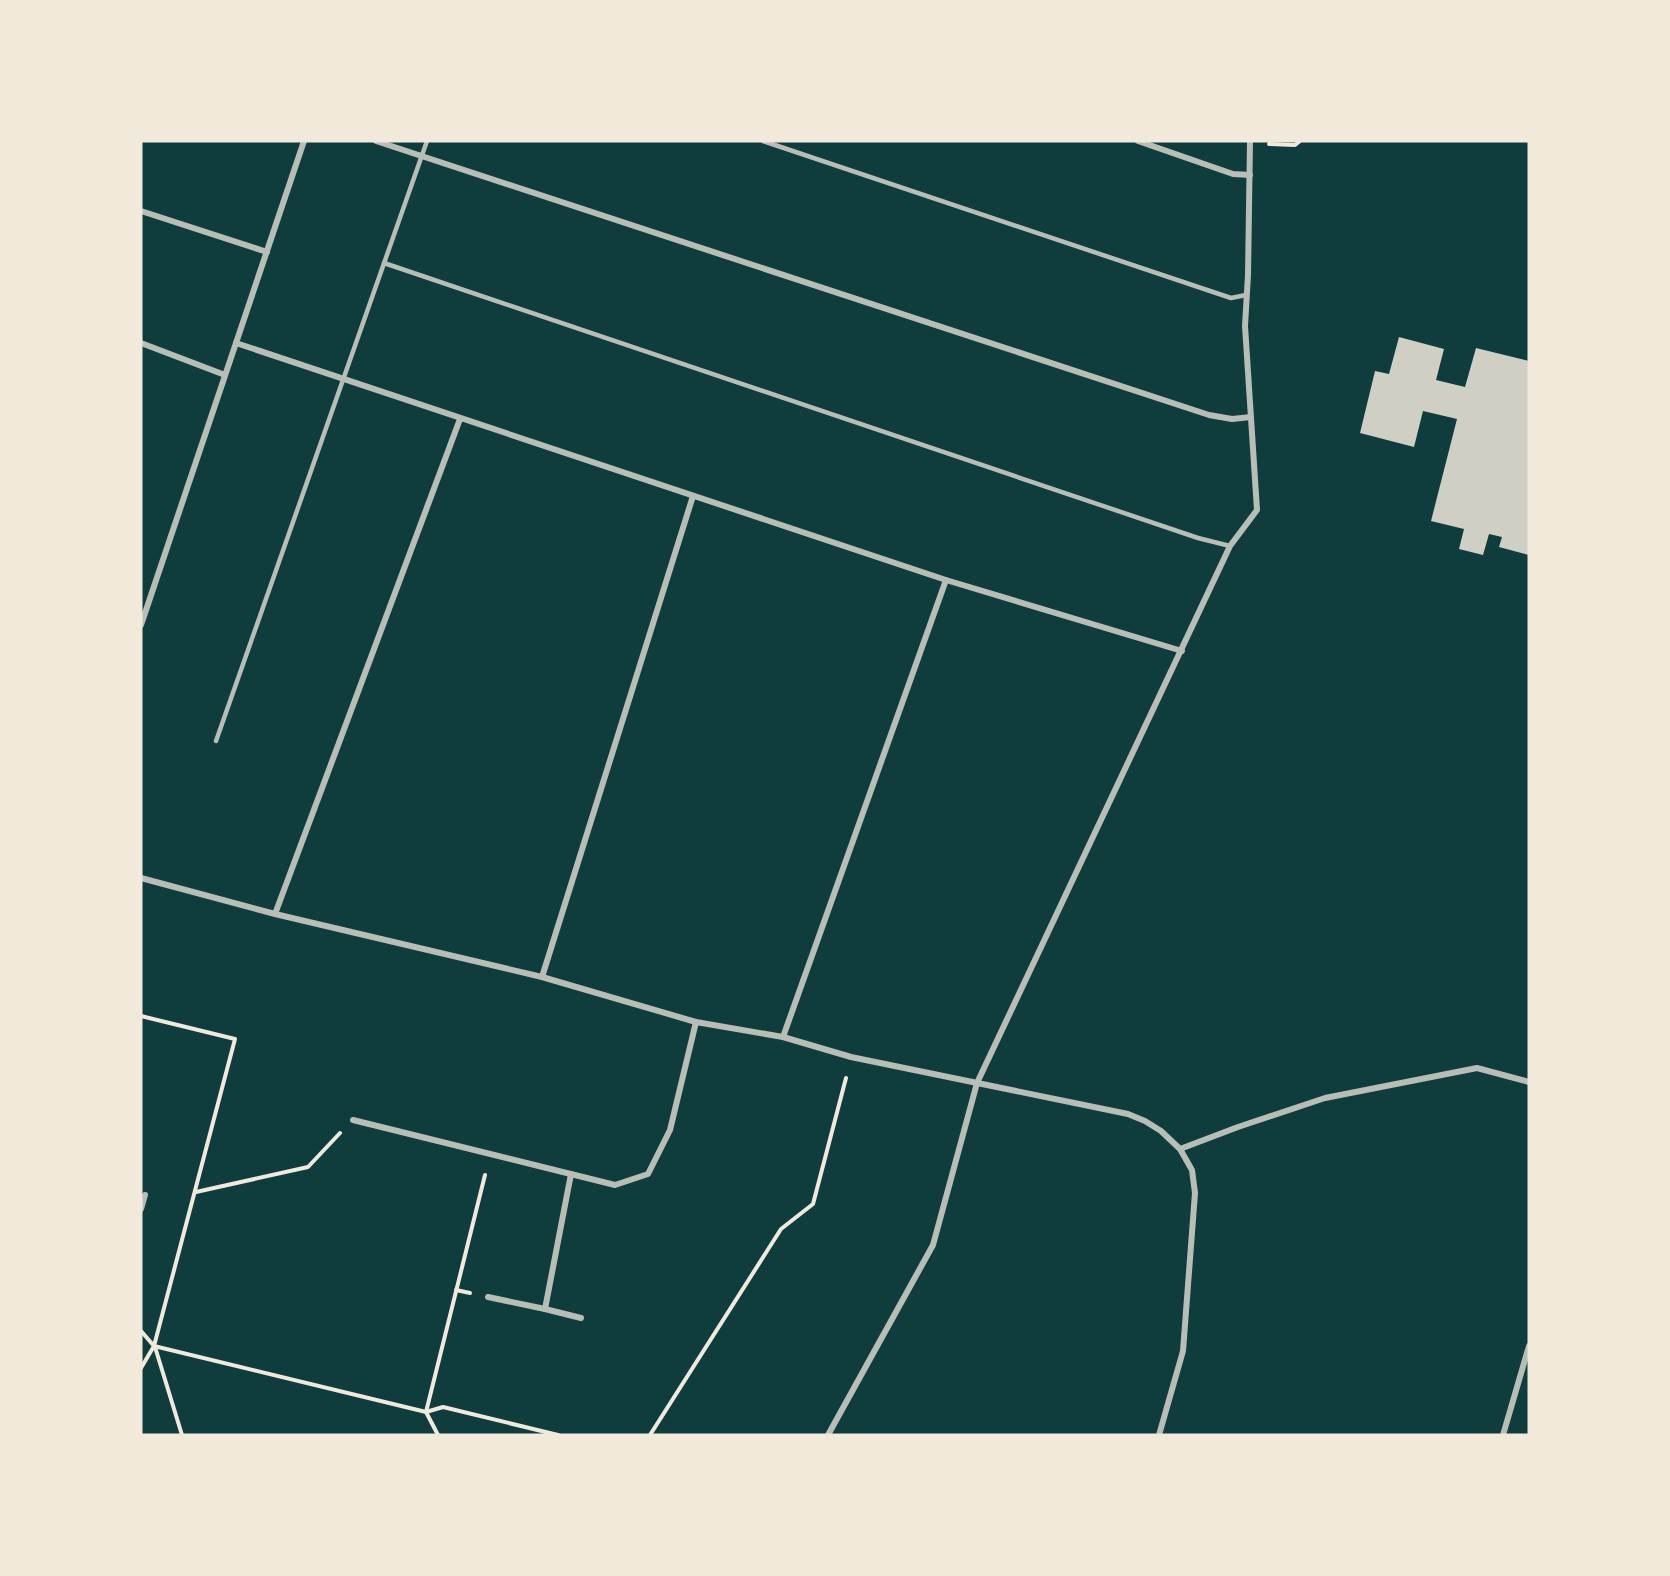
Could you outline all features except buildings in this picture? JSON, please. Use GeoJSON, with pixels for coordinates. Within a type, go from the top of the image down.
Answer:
{"type":"FeatureCollection","features":[{"type":"Feature","properties":{"kind":"street"},"geometry":{"type":"LineString","coordinates":[[141,625],[304,141]]}},
{"type":"Feature","properties":{"kind":"street"},"geometry":{"type":"LineString","coordinates":[[376,141],[1209,415],[1232,419],[1251,417]]}},
{"type":"Feature","properties":{"kind":"street"},"geometry":{"type":"LineString","coordinates":[[1138,141],[1233,174],[1250,175]]}},
{"type":"Feature","properties":{"kind":"street"},"geometry":{"type":"LineString","coordinates":[[828,1435],[933,1245],[977,1083],[1230,546],[1257,510],[1245,326],[1250,142]]}},
{"type":"Feature","properties":{"kind":"street"},"geometry":{"type":"LineString","coordinates":[[141,211],[267,252]]}},
{"type":"Feature","properties":{"kind":"street"},"geometry":{"type":"LineString","coordinates":[[141,343],[225,375]]}},
{"type":"Feature","properties":{"kind":"street"},"geometry":{"type":"LineString","coordinates":[[236,343],[946,580],[1182,651]]}},
{"type":"Feature","properties":{"kind":"street"},"geometry":{"type":"LineString","coordinates":[[275,915],[460,419]]}},
{"type":"Feature","properties":{"kind":"street"},"geometry":{"type":"LineString","coordinates":[[542,977],[693,496]]}},
{"type":"Feature","properties":{"kind":"street"},"geometry":{"type":"LineString","coordinates":[[783,1037],[946,580]]}},
{"type":"Feature","properties":{"kind":"street"},"geometry":{"type":"LineString","coordinates":[[141,878],[275,915],[542,977],[696,1022],[783,1037],[851,1057],[1128,1114],[1145,1121],[1161,1131],[1180,1149],[1192,1170],[1195,1193],[1183,1352],[1159,1435]]}},
{"type":"Feature","properties":{"kind":"street"},"geometry":{"type":"LineString","coordinates":[[353,1120],[615,1185],[648,1174],[670,1130],[696,1022]]}},
{"type":"Feature","properties":{"kind":"street"},"geometry":{"type":"LineString","coordinates":[[1180,1149],[1238,1126],[1325,1098],[1477,1068],[1529,1082]]}},
{"type":"Feature","properties":{"kind":"street"},"geometry":{"type":"LineString","coordinates":[[546,1309],[571,1174]]}},
{"type":"Feature","properties":{"kind":"street"},"geometry":{"type":"LineString","coordinates":[[141,1209],[145,1195]]}},
{"type":"Feature","properties":{"kind":"street"},"geometry":{"type":"LineString","coordinates":[[488,1297],[581,1318]]}},
{"type":"Feature","properties":{"kind":"street"},"geometry":{"type":"LineString","coordinates":[[1503,1435],[1529,1346]]}},
{"type":"Feature","properties":{"kind":"lane"},"geometry":{"type":"LineString","coordinates":[[216,741],[427,141]]}},
{"type":"Feature","properties":{"kind":"lane"},"geometry":{"type":"LineString","coordinates":[[763,141],[1231,298],[1246,295]]}},
{"type":"Feature","properties":{"kind":"lane"},"geometry":{"type":"LineString","coordinates":[[384,263],[1198,538],[1230,546]]}},
{"type":"Feature","properties":{"kind":"path"},"geometry":{"type":"LineString","coordinates":[[1250,142],[1295,145],[1300,141]]}},
{"type":"Feature","properties":{"kind":"path"},"geometry":{"type":"LineString","coordinates":[[141,1016],[235,1039],[154,1346],[141,1368]]}},
{"type":"Feature","properties":{"kind":"path"},"geometry":{"type":"LineString","coordinates":[[651,1435],[782,1229],[813,1204],[851,1057]]}},
{"type":"Feature","properties":{"kind":"path"},"geometry":{"type":"LineString","coordinates":[[196,1192],[308,1167],[353,1120]]}},
{"type":"Feature","properties":{"kind":"path"},"geometry":{"type":"LineString","coordinates":[[438,1435],[426,1412],[490,1154]]}},
{"type":"Feature","properties":{"kind":"path"},"geometry":{"type":"LineString","coordinates":[[141,1331],[154,1346],[182,1435]]}},
{"type":"Feature","properties":{"kind":"path"},"geometry":{"type":"LineString","coordinates":[[154,1346],[426,1412],[444,1407],[558,1435]]}}]}
